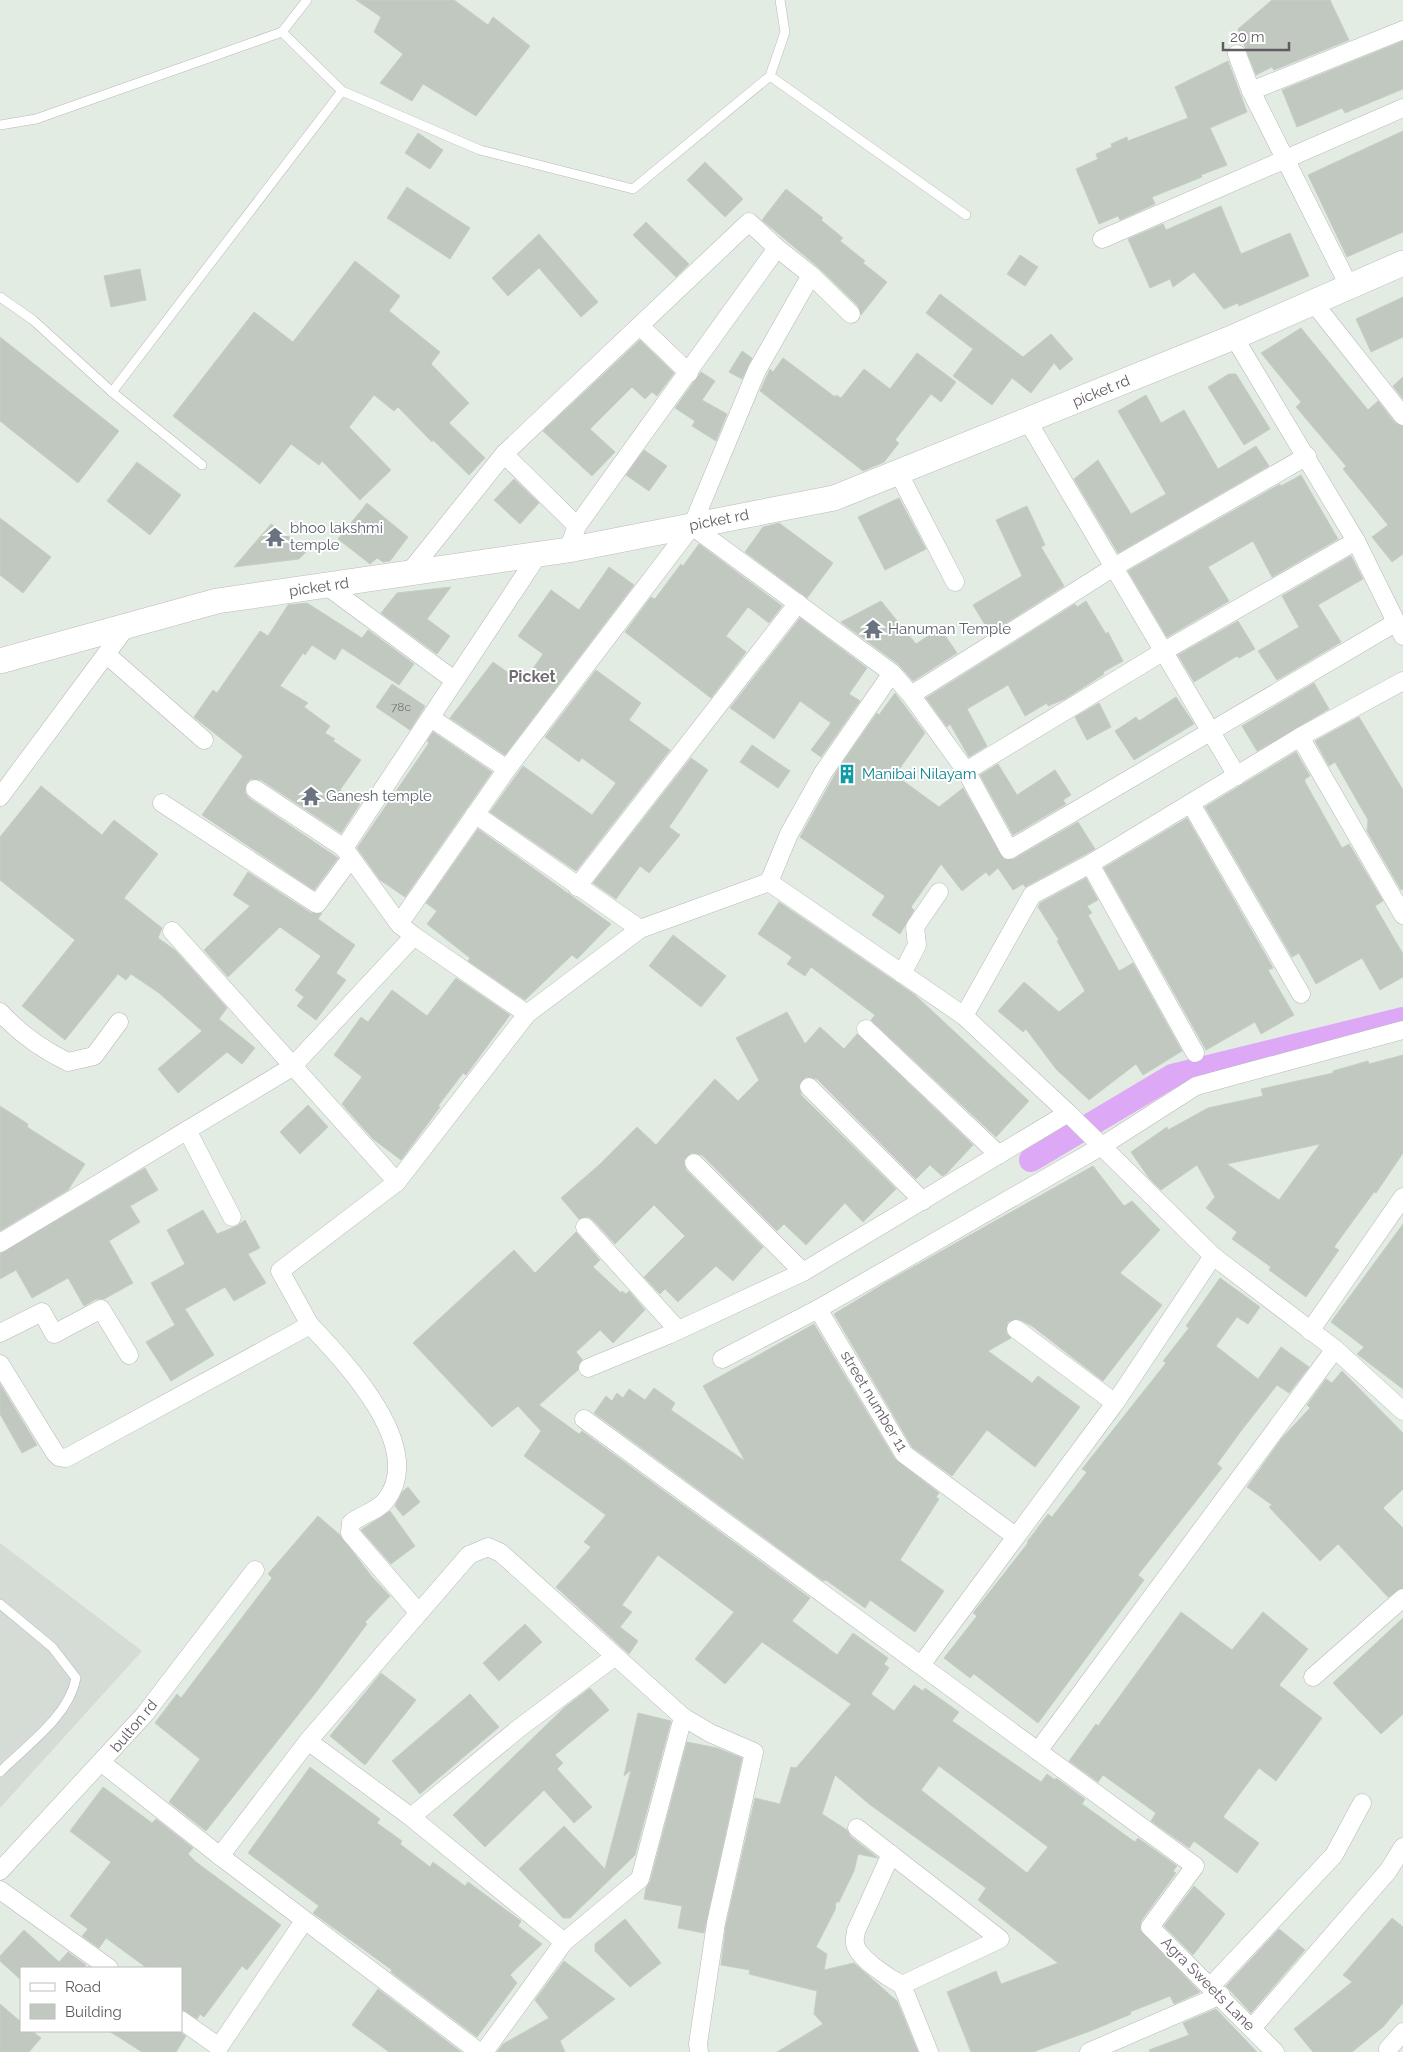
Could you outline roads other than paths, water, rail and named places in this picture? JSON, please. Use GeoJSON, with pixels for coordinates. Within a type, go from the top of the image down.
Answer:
{"type":"FeatureCollection","features":[{"type":"Feature","properties":{"kind":"street"},"geometry":{"type":"LineString","coordinates":[[1251,91],[1403,30]]}},
{"type":"Feature","properties":{"kind":"street"},"geometry":{"type":"LineString","coordinates":[[1237,54],[1251,91],[1349,286]]}},
{"type":"Feature","properties":{"kind":"street"},"geometry":{"type":"LineString","coordinates":[[1102,239],[1403,108]]}},
{"type":"Feature","properties":{"kind":"street"},"geometry":{"type":"LineString","coordinates":[[408,574],[504,454],[749,222],[777,248],[811,275],[851,314]]}},
{"type":"Feature","properties":{"kind":"street"},"geometry":{"type":"LineString","coordinates":[[568,550],[577,526],[689,373],[777,248]]}},
{"type":"Feature","properties":{"kind":"street","name":"picket rd"},"geometry":{"type":"LineString","coordinates":[[6,657],[216,601],[568,550],[834,498],[1234,338],[1403,263]]}},
{"type":"Feature","properties":{"kind":"street"},"geometry":{"type":"LineString","coordinates":[[399,924],[507,769],[692,526],[757,370],[811,275]]}},
{"type":"Feature","properties":{"kind":"street"},"geometry":{"type":"LineString","coordinates":[[1313,302],[1403,416]]}},
{"type":"Feature","properties":{"kind":"street"},"geometry":{"type":"LineString","coordinates":[[640,326],[689,373]]}},
{"type":"Feature","properties":{"kind":"street"},"geometry":{"type":"LineString","coordinates":[[692,526],[892,674],[911,696],[966,771],[1009,850],[1210,731],[1399,630],[1356,541],[1307,456],[1234,338]]}},
{"type":"Feature","properties":{"kind":"street"},"geometry":{"type":"LineString","coordinates":[[1027,420],[1237,776]]}},
{"type":"Feature","properties":{"kind":"street"},"geometry":{"type":"LineString","coordinates":[[504,454],[577,526]]}},
{"type":"Feature","properties":{"kind":"street"},"geometry":{"type":"LineString","coordinates":[[911,696],[1114,567],[1307,456]]}},
{"type":"Feature","properties":{"kind":"street"},"geometry":{"type":"LineString","coordinates":[[898,472],[955,582]]}},
{"type":"Feature","properties":{"kind":"street"},"geometry":{"type":"LineString","coordinates":[[966,771],[1164,651],[1356,541]]}},
{"type":"Feature","properties":{"kind":"street"},"geometry":{"type":"LineString","coordinates":[[162,803],[317,904],[454,680],[538,555]]}},
{"type":"Feature","properties":{"kind":"street"},"geometry":{"type":"LineString","coordinates":[[327,586],[454,680]]}},
{"type":"Feature","properties":{"kind":"street"},"geometry":{"type":"LineString","coordinates":[[577,887],[798,603]]}},
{"type":"Feature","properties":{"kind":"street"},"geometry":{"type":"LineString","coordinates":[[0,797],[126,626]]}},
{"type":"Feature","properties":{"kind":"street"},"geometry":{"type":"LineString","coordinates":[[106,654],[204,740]]}},
{"type":"Feature","properties":{"kind":"street"},"geometry":{"type":"LineString","coordinates":[[419,1613],[350,1533],[351,1523],[386,1501],[398,1468],[395,1446],[373,1400],[310,1325],[280,1271],[398,1182],[527,1014],[640,928],[769,882],[789,834],[823,772],[892,674]]}},
{"type":"Feature","properties":{"kind":"street"},"geometry":{"type":"LineString","coordinates":[[964,1016],[1032,895],[1090,864],[1300,737],[1403,681]]}},
{"type":"Feature","properties":{"kind":"street"},"geometry":{"type":"LineString","coordinates":[[430,718],[507,769]]}},
{"type":"Feature","properties":{"kind":"street"},"geometry":{"type":"LineString","coordinates":[[1300,737],[1403,915]]}},
{"type":"Feature","properties":{"kind":"street"},"geometry":{"type":"LineString","coordinates":[[254,789],[347,853],[399,924],[527,1014]]}},
{"type":"Feature","properties":{"kind":"street"},"geometry":{"type":"LineString","coordinates":[[1191,804],[1301,994]]}},
{"type":"Feature","properties":{"kind":"street"},"geometry":{"type":"LineString","coordinates":[[475,814],[577,887],[640,928]]}},
{"type":"Feature","properties":{"kind":"street"},"geometry":{"type":"LineString","coordinates":[[1090,864],[1195,1053]]}},
{"type":"Feature","properties":{"kind":"street"},"geometry":{"type":"LineString","coordinates":[[769,882],[964,1016],[1098,1142],[1213,1256],[1335,1349],[1403,1411]]}},
{"type":"Feature","properties":{"kind":"street"},"geometry":{"type":"LineString","coordinates":[[902,974],[917,945],[915,927],[939,892]]}},
{"type":"Feature","properties":{"kind":"street"},"geometry":{"type":"LineString","coordinates":[[172,931],[398,1182]]}},
{"type":"Feature","properties":{"kind":"street"},"geometry":{"type":"LineString","coordinates":[[0,1243],[292,1066],[414,936]]}},
{"type":"Feature","properties":{"kind":"street"},"geometry":{"type":"LineString","coordinates":[[0,1012],[18,1032],[48,1052],[68,1062],[94,1056],[119,1022]]}},
{"type":"Feature","properties":{"kind":"street"},"geometry":{"type":"LineString","coordinates":[[866,1029],[999,1155]]}},
{"type":"Feature","properties":{"kind":"street"},"geometry":{"type":"LineString","coordinates":[[722,1359],[818,1309],[1098,1142],[1196,1086],[1403,1030]]}},
{"type":"Feature","properties":{"kind":"street"},"geometry":{"type":"LineString","coordinates":[[809,1087],[923,1201]]}},
{"type":"Feature","properties":{"kind":"street"},"geometry":{"type":"LineString","coordinates":[[588,1368],[678,1330],[803,1272],[999,1155],[1072,1117]]}},
{"type":"Feature","properties":{"kind":"street"},"geometry":{"type":"LineString","coordinates":[[188,1130],[232,1217]]}},
{"type":"Feature","properties":{"kind":"street"},"geometry":{"type":"LineString","coordinates":[[694,1163],[803,1272]]}},
{"type":"Feature","properties":{"kind":"street"},"geometry":{"type":"LineString","coordinates":[[1310,1331],[1403,1196]]}},
{"type":"Feature","properties":{"kind":"street"},"geometry":{"type":"LineString","coordinates":[[585,1227],[678,1330]]}},
{"type":"Feature","properties":{"kind":"street"},"geometry":{"type":"LineString","coordinates":[[921,1665],[1115,1403],[1213,1256]]}},
{"type":"Feature","properties":{"kind":"street"},"geometry":{"type":"LineString","coordinates":[[0,1333],[42,1312],[54,1334],[101,1309],[129,1355]]}},
{"type":"Feature","properties":{"kind":"street","name":"street number 11"},"geometry":{"type":"LineString","coordinates":[[818,1309],[904,1454],[1016,1536]]}},
{"type":"Feature","properties":{"kind":"street"},"geometry":{"type":"LineString","coordinates":[[0,1364],[55,1452],[60,1457],[66,1458],[310,1325]]}},
{"type":"Feature","properties":{"kind":"street"},"geometry":{"type":"LineString","coordinates":[[1016,1330],[1115,1403]]}},
{"type":"Feature","properties":{"kind":"street"},"geometry":{"type":"LineString","coordinates":[[584,1419],[1038,1751],[1335,1349]]}},
{"type":"Feature","properties":{"kind":"street"},"geometry":{"type":"LineString","coordinates":[[220,1856],[308,1741],[469,1555],[488,1548],[501,1553],[614,1657],[683,1717],[710,1733],[754,1752],[716,1923],[698,2044],[699,2052]]}},
{"type":"Feature","properties":{"kind":"street","name":"bulton rd"},"geometry":{"type":"LineString","coordinates":[[0,1871],[102,1764],[144,1715],[255,1570]]}},
{"type":"Feature","properties":{"kind":"street"},"geometry":{"type":"LineString","coordinates":[[1313,1677],[1403,1598]]}},
{"type":"Feature","properties":{"kind":"street"},"geometry":{"type":"LineString","coordinates":[[411,1817],[518,1729],[614,1657]]}},
{"type":"Feature","properties":{"kind":"street"},"geometry":{"type":"LineString","coordinates":[[484,2052],[564,1942],[640,1879],[683,1717]]}},
{"type":"Feature","properties":{"kind":"street"},"geometry":{"type":"LineString","coordinates":[[308,1741],[411,1817],[564,1942]]}},
{"type":"Feature","properties":{"kind":"street","name":"Agra Sweets Lane"},"geometry":{"type":"LineString","coordinates":[[1038,1751],[1195,1866],[1150,1927],[1216,1990],[1275,2052]]}},
{"type":"Feature","properties":{"kind":"street"},"geometry":{"type":"LineString","coordinates":[[102,1764],[304,1921],[479,2052]]}},
{"type":"Feature","properties":{"kind":"street"},"geometry":{"type":"LineString","coordinates":[[1089,2052],[1216,1990],[1334,1855],[1362,1802]]}},
{"type":"Feature","properties":{"kind":"street"},"geometry":{"type":"LineString","coordinates":[[857,1828],[1000,1939],[902,1985]]}},
{"type":"Feature","properties":{"kind":"street"},"geometry":{"type":"LineString","coordinates":[[1252,2028],[1388,1871],[1403,1847]]}},
{"type":"Feature","properties":{"kind":"street"},"geometry":{"type":"LineString","coordinates":[[891,1854],[856,1931],[855,1944],[868,1960],[885,1975],[902,1985],[929,2052]]}},
{"type":"Feature","properties":{"kind":"street"},"geometry":{"type":"LineString","coordinates":[[0,1890],[108,1967]]}},
{"type":"Feature","properties":{"kind":"street"},"geometry":{"type":"LineString","coordinates":[[182,2021],[219,2048],[304,1921]]}},
{"type":"Feature","properties":{"kind":"street"},"geometry":{"type":"LineString","coordinates":[[1388,2049],[1403,2032]]}},
{"type":"Feature","properties":{"kind":"lane"},"geometry":{"type":"LineString","coordinates":[[0,125],[36,119],[282,32],[307,0]]}},
{"type":"Feature","properties":{"kind":"lane"},"geometry":{"type":"LineString","coordinates":[[282,32],[342,91],[480,150],[633,189],[770,76],[785,32],[780,0]]}},
{"type":"Feature","properties":{"kind":"lane"},"geometry":{"type":"LineString","coordinates":[[770,76],[966,215]]}},
{"type":"Feature","properties":{"kind":"lane"},"geometry":{"type":"LineString","coordinates":[[112,392],[342,91]]}},
{"type":"Feature","properties":{"kind":"lane"},"geometry":{"type":"LineString","coordinates":[[0,297],[33,320],[112,392],[202,465]]}},
{"type":"Feature","properties":{"kind":"lane"},"geometry":{"type":"LineString","coordinates":[[0,1604],[52,1647],[76,1678],[73,1693],[58,1715],[0,1772]]}},
{"type":"Feature","properties":{"kind":"waterway"},"geometry":{"type":"LineString","coordinates":[[1031,1160],[1172,1076],[1403,1019]]}},
{"type":"Feature","properties":{"kind":"place","name":"bhoo lakshmi temple"},"geometry":{"type":"Point","coordinates":[275,537]}},
{"type":"Feature","properties":{"kind":"place","name":"Hanuman Temple"},"geometry":{"type":"Point","coordinates":[873,629]}},
{"type":"Feature","properties":{"kind":"place","name":"Manibai Nilayam"},"geometry":{"type":"Point","coordinates":[847,774]}},
{"type":"Feature","properties":{"kind":"place","name":"Ganesh temple"},"geometry":{"type":"Point","coordinates":[311,796]}},
{"type":"Feature","properties":{"kind":"district","name":"Picket"},"geometry":{"type":"Point","coordinates":[532,676]}}]}
